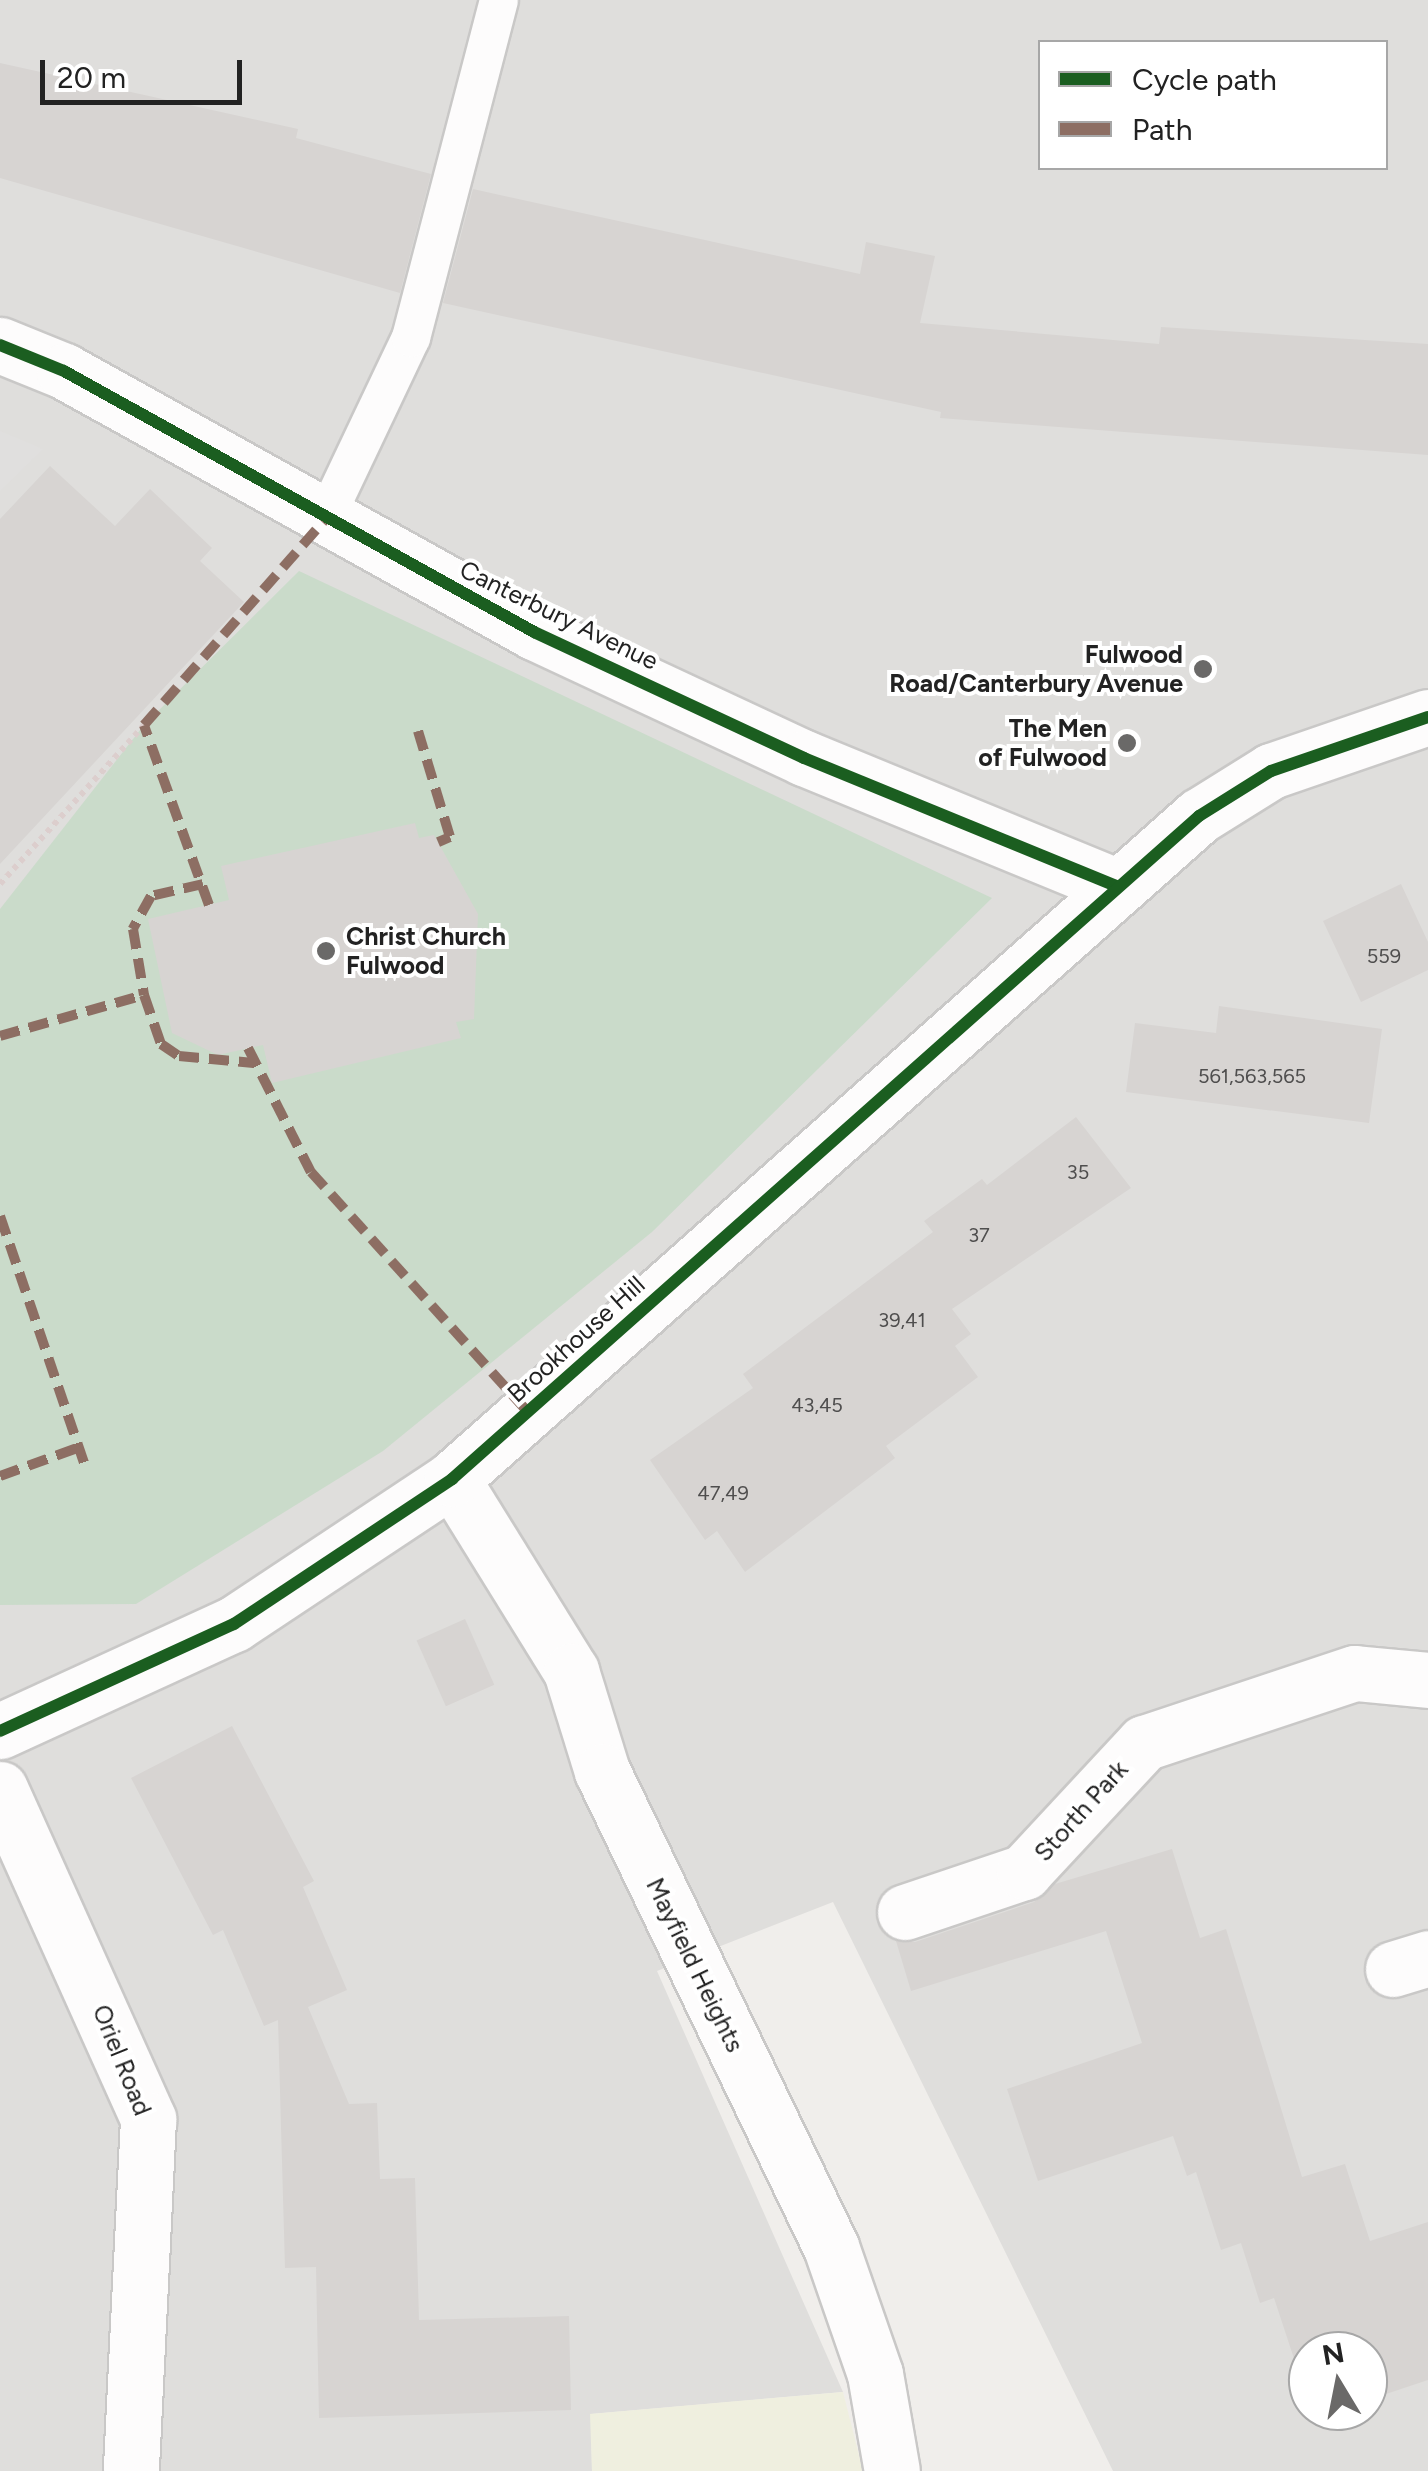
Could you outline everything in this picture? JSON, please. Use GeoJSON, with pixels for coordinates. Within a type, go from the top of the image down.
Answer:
{"type":"FeatureCollection","features":[{"type":"Feature","properties":{"kind":"street","name":"Canterbury Avenue"},"geometry":{"type":"LineString","coordinates":[[0,345],[64,371],[324,521],[534,632],[804,758],[1118,887]]}},
{"type":"Feature","properties":{"kind":"street","name":"Brookhouse Hill"},"geometry":{"type":"LineString","coordinates":[[0,1731],[234,1624],[452,1479],[1199,816],[1270,771],[1428,717]]}},
{"type":"Feature","properties":{"kind":"street","name":"Mayfield Heights"},"geometry":{"type":"LineString","coordinates":[[452,1479],[572,1671],[602,1772],[831,2248],[875,2374],[892,2471]]}},
{"type":"Feature","properties":{"kind":"street","name":"Storth Park"},"geometry":{"type":"LineString","coordinates":[[905,1912],[1024,1872],[1144,1743],[1354,1673],[1428,1680]]}},
{"type":"Feature","properties":{"kind":"street","name":"Oriel Road"},"geometry":{"type":"LineString","coordinates":[[0,1790],[148,2119],[131,2471]]}},
{"type":"Feature","properties":{"kind":"lane"},"geometry":{"type":"LineString","coordinates":[[324,521],[412,338],[499,0]]}},
{"type":"Feature","properties":{"kind":"path"},"geometry":{"type":"LineString","coordinates":[[0,884],[144,725]]}},
{"type":"Feature","properties":{"kind":"shaded area"},"geometry":{"type":"Polygon","coordinates":[[[0,0],[1428,0],[1428,2471],[1113,2471],[833,1902],[657,1971],[843,2392],[591,2414],[592,2471],[0,2471],[0,0]]]}},
{"type":"Feature","properties":{"kind":"shaded area"},"geometry":{"type":"Polygon","coordinates":[[[0,431],[43,449],[0,491],[0,431]]]}},
{"type":"Feature","properties":{"kind":"green space"},"geometry":{"type":"Polygon","coordinates":[[[299,571],[992,898],[652,1232],[383,1451],[136,1604],[0,1605],[0,909],[144,725],[299,571]]]}},
{"type":"Feature","properties":{"kind":"green space"},"geometry":{"type":"Polygon","coordinates":[[[843,2392],[863,2471],[592,2471],[590,2414],[843,2392]]]}},
{"type":"Feature","properties":{"kind":"building"},"geometry":{"type":"Polygon","coordinates":[[[0,63],[298,129],[296,138],[431,174],[400,293],[0,178],[0,63]]]}},
{"type":"Feature","properties":{"kind":"building"},"geometry":{"type":"Polygon","coordinates":[[[473,189],[860,274],[866,242],[935,256],[920,323],[1159,344],[1161,327],[1428,344],[1428,455],[940,418],[941,412],[443,303],[473,189]]]}},
{"type":"Feature","properties":{"kind":"building"},"geometry":{"type":"Polygon","coordinates":[[[50,466],[115,526],[150,489],[212,548],[200,561],[244,602],[0,864],[0,519],[50,466]]]}},
{"type":"Feature","properties":{"kind":"building","name":"Christ Church Fulwood"},"geometry":{"type":"Polygon","coordinates":[[[415,823],[419,838],[434,835],[478,914],[474,1019],[456,1022],[461,1038],[272,1083],[263,1045],[218,1055],[172,1033],[148,919],[229,900],[221,866],[415,823]]]}},
{"type":"Feature","properties":{"kind":"building"},"geometry":{"type":"Polygon","coordinates":[[[1401,884],[1428,942],[1428,970],[1361,1002],[1323,921],[1401,884]]]}},
{"type":"Feature","properties":{"kind":"building"},"geometry":{"type":"Polygon","coordinates":[[[1219,1006],[1382,1029],[1369,1123],[1126,1092],[1135,1023],[1216,1033],[1219,1006]]]}},
{"type":"Feature","properties":{"kind":"building"},"geometry":{"type":"Polygon","coordinates":[[[1076,1117],[1131,1188],[952,1309],[971,1334],[955,1346],[978,1377],[886,1446],[895,1458],[745,1572],[717,1531],[705,1540],[650,1460],[753,1388],[743,1374],[933,1232],[924,1221],[982,1179],[987,1185],[1076,1117]]]}},
{"type":"Feature","properties":{"kind":"building"},"geometry":{"type":"Polygon","coordinates":[[[465,1619],[494,1685],[446,1706],[417,1641],[465,1619]]]}},
{"type":"Feature","properties":{"kind":"building"},"geometry":{"type":"Polygon","coordinates":[[[232,1726],[314,1881],[303,1887],[347,1990],[308,2007],[349,2104],[377,2103],[380,2179],[415,2178],[419,2320],[569,2316],[571,2410],[319,2418],[316,2267],[285,2268],[278,2020],[264,2026],[223,1930],[213,1935],[131,1778],[232,1726]]]}},
{"type":"Feature","properties":{"kind":"building"},"geometry":{"type":"Polygon","coordinates":[[[1172,1849],[1200,1938],[1226,1929],[1302,2177],[1345,2164],[1370,2241],[1428,2222],[1428,2380],[1388,2393],[1388,2331],[1288,2331],[1288,2340],[1274,2298],[1260,2303],[1241,2243],[1221,2250],[1196,2172],[1187,2176],[1173,2136],[1038,2181],[1007,2089],[1142,2043],[1106,1931],[911,1991],[896,1941],[915,1942],[1034,1902],[1055,1884],[1172,1849]]]}},
{"type":"Feature","properties":{"kind":"marked path"},"geometry":{"type":"LineString","coordinates":[[209,905],[144,725],[324,521]]}},
{"type":"Feature","properties":{"kind":"marked path"},"geometry":{"type":"LineString","coordinates":[[418,731],[450,837],[438,842]]}},
{"type":"Feature","properties":{"kind":"marked path"},"geometry":{"type":"LineString","coordinates":[[203,884],[151,896],[133,929],[144,995],[161,1044],[179,1056],[254,1063]]}},
{"type":"Feature","properties":{"kind":"marked path"},"geometry":{"type":"LineString","coordinates":[[0,1036],[144,995]]}},
{"type":"Feature","properties":{"kind":"marked path"},"geometry":{"type":"LineString","coordinates":[[248,1048],[311,1172],[528,1412]]}},
{"type":"Feature","properties":{"kind":"marked path"},"geometry":{"type":"LineString","coordinates":[[0,1216],[87,1471]]}},
{"type":"Feature","properties":{"kind":"marked path"},"geometry":{"type":"LineString","coordinates":[[0,1476],[80,1447]]}},
{"type":"Feature","properties":{"kind":"cycle path"},"geometry":{"type":"LineString","coordinates":[[0,345],[64,371],[534,632],[804,758],[1118,887]]}},
{"type":"Feature","properties":{"kind":"cycle path"},"geometry":{"type":"LineString","coordinates":[[0,1731],[234,1624],[452,1479],[1199,816],[1271,771],[1428,717]]}},
{"type":"Feature","properties":{"kind":"place","name":"Fulwood Road/Canterbury Avenue"},"geometry":{"type":"Point","coordinates":[1203,669]}},
{"type":"Feature","properties":{"kind":"place","name":"The Men of Fulwood"},"geometry":{"type":"Point","coordinates":[1127,743]}},
{"type":"Feature","properties":{"kind":"place","name":"Christ Church Fulwood"},"geometry":{"type":"Point","coordinates":[326,951]}}]}
